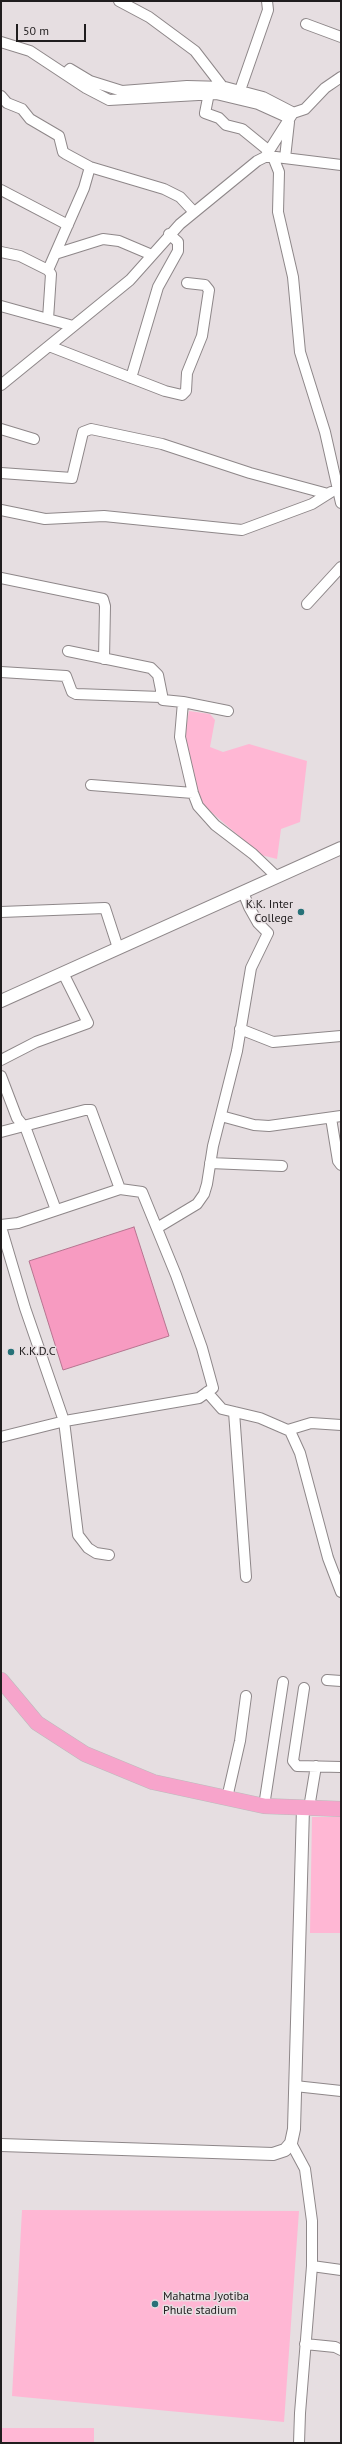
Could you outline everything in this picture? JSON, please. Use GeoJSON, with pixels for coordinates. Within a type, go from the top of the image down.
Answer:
{"type":"FeatureCollection","features":[{"type":"Feature","properties":{"kind":"main road"},"geometry":{"type":"LineString","coordinates":[[1,1680],[37,1723],[85,1754],[153,1782],[264,1806],[341,1808]]}},
{"type":"Feature","properties":{"kind":"street"},"geometry":{"type":"LineString","coordinates":[[119,1],[149,17],[195,51],[222,86],[239,95]]}},
{"type":"Feature","properties":{"kind":"street"},"geometry":{"type":"LineString","coordinates":[[239,95],[268,10],[267,1]]}},
{"type":"Feature","properties":{"kind":"street"},"geometry":{"type":"LineString","coordinates":[[306,24],[341,37]]}},
{"type":"Feature","properties":{"kind":"street"},"geometry":{"type":"LineString","coordinates":[[1,42],[24,48],[66,71],[109,100],[209,93],[263,97],[291,116]]}},
{"type":"Feature","properties":{"kind":"street"},"geometry":{"type":"LineString","coordinates":[[66,71],[90,81],[122,91],[187,86],[222,86]]}},
{"type":"Feature","properties":{"kind":"street"},"geometry":{"type":"LineString","coordinates":[[1,385],[130,280],[169,234],[194,212],[274,156],[291,116],[304,109],[325,88],[341,77]]}},
{"type":"Feature","properties":{"kind":"street"},"geometry":{"type":"LineString","coordinates":[[209,93],[205,113],[219,118],[226,125],[242,129],[274,156],[279,172],[278,212],[293,277],[300,352],[325,432],[341,503]]}},
{"type":"Feature","properties":{"kind":"street"},"geometry":{"type":"LineString","coordinates":[[1,96],[7,103],[22,109],[30,119],[59,136],[63,152],[90,167],[164,189],[180,197],[194,212]]}},
{"type":"Feature","properties":{"kind":"street"},"geometry":{"type":"LineString","coordinates":[[274,156],[291,116]]}},
{"type":"Feature","properties":{"kind":"street"},"geometry":{"type":"LineString","coordinates":[[274,156],[341,165]]}},
{"type":"Feature","properties":{"kind":"street"},"geometry":{"type":"LineString","coordinates":[[48,270],[90,167]]}},
{"type":"Feature","properties":{"kind":"street"},"geometry":{"type":"LineString","coordinates":[[1,190],[68,224]]}},
{"type":"Feature","properties":{"kind":"street"},"geometry":{"type":"LineString","coordinates":[[130,378],[158,287],[179,248],[178,242],[169,234]]}},
{"type":"Feature","properties":{"kind":"street"},"geometry":{"type":"LineString","coordinates":[[55,254],[103,239],[119,241],[152,255]]}},
{"type":"Feature","properties":{"kind":"street"},"geometry":{"type":"LineString","coordinates":[[1,252],[16,254],[48,270],[52,280],[48,319]]}},
{"type":"Feature","properties":{"kind":"street"},"geometry":{"type":"LineString","coordinates":[[49,346],[176,395],[185,393],[187,373],[202,336],[209,290],[205,285],[187,283]]}},
{"type":"Feature","properties":{"kind":"street"},"geometry":{"type":"LineString","coordinates":[[1,306],[73,326]]}},
{"type":"Feature","properties":{"kind":"street"},"geometry":{"type":"LineString","coordinates":[[1,429],[34,439]]}},
{"type":"Feature","properties":{"kind":"street"},"geometry":{"type":"LineString","coordinates":[[1,473],[72,478],[83,432],[91,429],[162,444],[250,473],[328,494]]}},
{"type":"Feature","properties":{"kind":"street"},"geometry":{"type":"LineString","coordinates":[[1,510],[45,519],[104,516],[242,530],[312,504],[328,494],[336,486]]}},
{"type":"Feature","properties":{"kind":"street"},"geometry":{"type":"LineString","coordinates":[[306,604],[341,567]]}},
{"type":"Feature","properties":{"kind":"street"},"geometry":{"type":"LineString","coordinates":[[1,578],[103,598],[105,606],[104,659]]}},
{"type":"Feature","properties":{"kind":"street"},"geometry":{"type":"LineString","coordinates":[[68,651],[154,670],[159,679],[161,697]]}},
{"type":"Feature","properties":{"kind":"street"},"geometry":{"type":"LineString","coordinates":[[1,672],[66,676],[72,692],[76,694],[161,697],[166,701],[183,702],[228,710]]}},
{"type":"Feature","properties":{"kind":"street"},"geometry":{"type":"LineString","coordinates":[[183,702],[180,737],[193,793],[198,806],[215,825],[253,854],[277,877]]}},
{"type":"Feature","properties":{"kind":"street"},"geometry":{"type":"LineString","coordinates":[[91,785],[193,793]]}},
{"type":"Feature","properties":{"kind":"street"},"geometry":{"type":"LineString","coordinates":[[1,1001],[341,848]]}},
{"type":"Feature","properties":{"kind":"street"},"geometry":{"type":"LineString","coordinates":[[157,1228],[196,1204],[204,1194],[240,1029],[251,968],[268,933],[258,923],[243,892]]}},
{"type":"Feature","properties":{"kind":"street"},"geometry":{"type":"LineString","coordinates":[[1,912],[105,908],[118,948]]}},
{"type":"Feature","properties":{"kind":"street"},"geometry":{"type":"LineString","coordinates":[[1,1060],[36,1042],[88,1023],[63,973]]}},
{"type":"Feature","properties":{"kind":"street"},"geometry":{"type":"LineString","coordinates":[[240,1029],[273,1042],[341,1036]]}},
{"type":"Feature","properties":{"kind":"street"},"geometry":{"type":"LineString","coordinates":[[1,1076],[17,1118],[24,1126],[56,1210]]}},
{"type":"Feature","properties":{"kind":"street"},"geometry":{"type":"LineString","coordinates":[[1,1132],[85,1110],[91,1110],[120,1189]]}},
{"type":"Feature","properties":{"kind":"street"},"geometry":{"type":"LineString","coordinates":[[221,1116],[261,1126],[336,1117],[338,1161],[341,1165]]}},
{"type":"Feature","properties":{"kind":"street"},"geometry":{"type":"LineString","coordinates":[[210,1163],[282,1166]]}},
{"type":"Feature","properties":{"kind":"street"},"geometry":{"type":"LineString","coordinates":[[1,1437],[64,1421],[199,1398],[213,1388],[202,1348],[176,1274],[142,1192],[120,1189],[18,1223],[1,1226],[25,1308],[64,1421],[78,1535],[88,1548],[96,1553],[109,1555]]}},
{"type":"Feature","properties":{"kind":"street"},"geometry":{"type":"LineString","coordinates":[[207,1392],[222,1409],[260,1418],[288,1430],[300,1453],[315,1516],[341,1592]]}},
{"type":"Feature","properties":{"kind":"street"},"geometry":{"type":"LineString","coordinates":[[234,1412],[246,1577]]}},
{"type":"Feature","properties":{"kind":"street"},"geometry":{"type":"LineString","coordinates":[[288,1430],[311,1423],[341,1425]]}},
{"type":"Feature","properties":{"kind":"street"},"geometry":{"type":"LineString","coordinates":[[328,1680],[341,1681]]}},
{"type":"Feature","properties":{"kind":"street"},"geometry":{"type":"LineString","coordinates":[[264,1806],[283,1682]]}},
{"type":"Feature","properties":{"kind":"street"},"geometry":{"type":"LineString","coordinates":[[304,1688],[293,1761],[297,1766],[341,1767]]}},
{"type":"Feature","properties":{"kind":"street"},"geometry":{"type":"LineString","coordinates":[[227,1798],[240,1741],[246,1696]]}},
{"type":"Feature","properties":{"kind":"street"},"geometry":{"type":"LineString","coordinates":[[1,2145],[273,2154],[285,2150],[291,2143],[295,2086],[306,1808],[316,1766]]}},
{"type":"Feature","properties":{"kind":"street"},"geometry":{"type":"LineString","coordinates":[[295,2086],[341,2091]]}},
{"type":"Feature","properties":{"kind":"street"},"geometry":{"type":"LineString","coordinates":[[291,2143],[300,2157],[308,2185],[312,2221],[312,2266],[305,2344],[299,2443]]}},
{"type":"Feature","properties":{"kind":"street"},"geometry":{"type":"LineString","coordinates":[[312,2266],[341,2270]]}},
{"type":"Feature","properties":{"kind":"street"},"geometry":{"type":"LineString","coordinates":[[305,2344],[335,2347],[341,2350]]}},
{"type":"Feature","properties":{"kind":"shaded area"},"geometry":{"type":"Polygon","coordinates":[[[189,711],[210,714],[215,720],[210,747],[223,752],[249,744],[307,761],[300,822],[281,829],[277,859],[261,855],[195,798],[184,740],[189,711]]]}},
{"type":"Feature","properties":{"kind":"shaded area"},"geometry":{"type":"Polygon","coordinates":[[[134,1227],[169,1336],[63,1370],[29,1261],[134,1227]]]}},
{"type":"Feature","properties":{"kind":"shaded area"},"geometry":{"type":"Polygon","coordinates":[[[312,1817],[341,1817],[341,1933],[310,1933],[312,1817]]]}},
{"type":"Feature","properties":{"kind":"shaded area","name":"Mahatma Jyotiba Phule stadium"},"geometry":{"type":"Polygon","coordinates":[[[22,2210],[299,2211],[284,2422],[12,2396],[22,2210]]]}},
{"type":"Feature","properties":{"kind":"shaded area"},"geometry":{"type":"Polygon","coordinates":[[[1,2428],[94,2428],[94,2443],[1,2443],[1,2428]]]}},
{"type":"Feature","properties":{"kind":"place","name":"K.K. Inter College"},"geometry":{"type":"Point","coordinates":[301,912]}},
{"type":"Feature","properties":{"kind":"place","name":"K.K.D.C"},"geometry":{"type":"Point","coordinates":[11,1352]}},
{"type":"Feature","properties":{"kind":"place","name":"Mahatma Jyotiba Phule stadium"},"geometry":{"type":"Point","coordinates":[155,2304]}}]}
